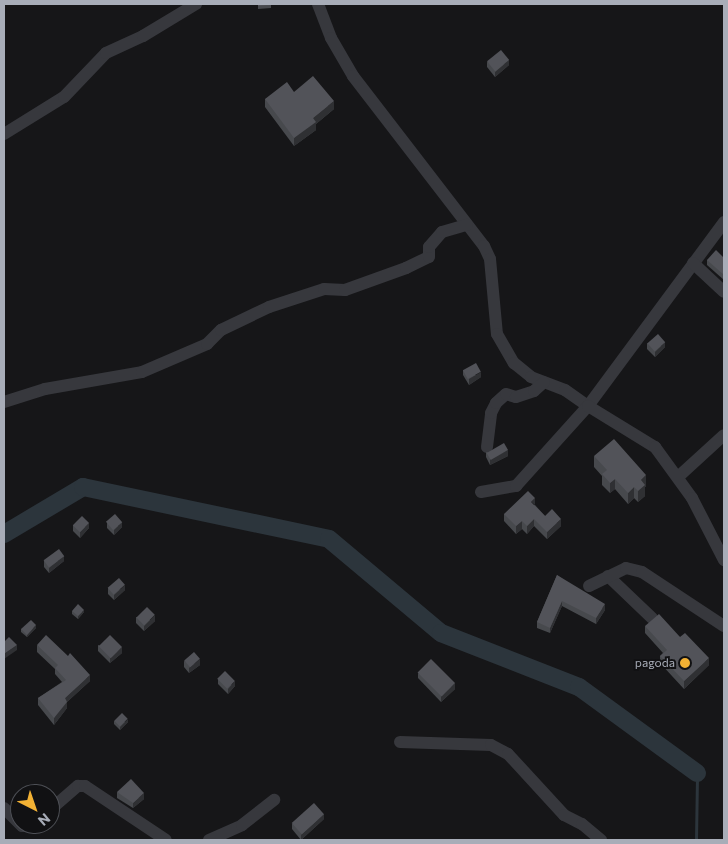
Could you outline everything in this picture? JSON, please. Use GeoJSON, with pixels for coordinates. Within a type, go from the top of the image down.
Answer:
{"type":"FeatureCollection","features":[{"type":"Feature","properties":{"kind":"street"},"geometry":{"type":"LineString","coordinates":[[4,134],[64,97],[106,53],[143,36],[196,4]]}},
{"type":"Feature","properties":{"kind":"street"},"geometry":{"type":"LineString","coordinates":[[318,4],[331,38],[353,76],[467,225],[490,259],[497,334],[514,363],[531,377],[564,390],[655,447],[678,477],[724,560]]}},
{"type":"Feature","properties":{"kind":"street"},"geometry":{"type":"LineString","coordinates":[[482,492],[516,486],[588,406],[724,222]]}},
{"type":"Feature","properties":{"kind":"street"},"geometry":{"type":"LineString","coordinates":[[4,402],[45,389],[142,372],[207,344],[221,330],[269,307],[324,289],[345,290],[406,268],[429,257],[429,246],[442,232],[467,225]]}},
{"type":"Feature","properties":{"kind":"street"},"geometry":{"type":"LineString","coordinates":[[693,263],[724,292]]}},
{"type":"Feature","properties":{"kind":"street"},"geometry":{"type":"LineString","coordinates":[[487,447],[491,413],[496,403],[506,394],[516,397],[534,391],[544,382]]}},
{"type":"Feature","properties":{"kind":"street"},"geometry":{"type":"LineString","coordinates":[[678,477],[724,435]]}},
{"type":"Feature","properties":{"kind":"street"},"geometry":{"type":"LineString","coordinates":[[589,586],[626,568],[642,572],[724,626]]}},
{"type":"Feature","properties":{"kind":"street"},"geometry":{"type":"LineString","coordinates":[[608,576],[652,618]]}},
{"type":"Feature","properties":{"kind":"street"},"geometry":{"type":"LineString","coordinates":[[400,742],[491,745],[508,754],[558,810],[582,824],[601,840]]}},
{"type":"Feature","properties":{"kind":"street"},"geometry":{"type":"LineString","coordinates":[[60,801],[78,786],[85,786],[166,840]]}},
{"type":"Feature","properties":{"kind":"street"},"geometry":{"type":"LineString","coordinates":[[210,840],[242,826],[274,800]]}},
{"type":"Feature","properties":{"kind":"building"},"geometry":{"type":"Polygon","coordinates":[[[258,4],[271,4],[271,5],[258,6],[258,4]]]}},
{"type":"Feature","properties":{"kind":"building"},"geometry":{"type":"Polygon","coordinates":[[[501,50],[509,60],[495,71],[487,61],[501,50]]]}},
{"type":"Feature","properties":{"kind":"building"},"geometry":{"type":"Polygon","coordinates":[[[313,76],[334,101],[313,118],[316,122],[294,138],[265,99],[287,82],[294,92],[313,76]]]}},
{"type":"Feature","properties":{"kind":"building"},"geometry":{"type":"Polygon","coordinates":[[[716,250],[724,258],[724,275],[707,260],[716,250]]]}},
{"type":"Feature","properties":{"kind":"building"},"geometry":{"type":"Polygon","coordinates":[[[658,334],[665,342],[655,351],[647,343],[658,334]]]}},
{"type":"Feature","properties":{"kind":"building"},"geometry":{"type":"Polygon","coordinates":[[[476,363],[481,372],[468,379],[463,370],[476,363]]]}},
{"type":"Feature","properties":{"kind":"building"},"geometry":{"type":"Polygon","coordinates":[[[614,439],[646,475],[641,480],[645,485],[638,491],[634,487],[628,493],[615,479],[610,483],[602,474],[607,470],[594,456],[614,439]]]}},
{"type":"Feature","properties":{"kind":"building"},"geometry":{"type":"Polygon","coordinates":[[[504,443],[508,450],[491,460],[487,453],[504,443]]]}},
{"type":"Feature","properties":{"kind":"building"},"geometry":{"type":"Polygon","coordinates":[[[528,491],[535,498],[531,502],[545,516],[552,509],[561,519],[547,532],[534,519],[527,526],[522,521],[516,526],[504,514],[528,491]]]}},
{"type":"Feature","properties":{"kind":"building"},"geometry":{"type":"Polygon","coordinates":[[[115,514],[122,522],[113,530],[106,522],[115,514]]]}},
{"type":"Feature","properties":{"kind":"building"},"geometry":{"type":"Polygon","coordinates":[[[82,516],[89,523],[80,532],[73,525],[82,516]]]}},
{"type":"Feature","properties":{"kind":"building"},"geometry":{"type":"Polygon","coordinates":[[[59,549],[64,556],[49,567],[44,560],[59,549]]]}},
{"type":"Feature","properties":{"kind":"building"},"geometry":{"type":"Polygon","coordinates":[[[557,575],[605,604],[596,618],[562,601],[550,628],[537,622],[557,575]]]}},
{"type":"Feature","properties":{"kind":"building"},"geometry":{"type":"Polygon","coordinates":[[[119,578],[125,585],[114,595],[108,588],[119,578]]]}},
{"type":"Feature","properties":{"kind":"building"},"geometry":{"type":"Polygon","coordinates":[[[78,604],[84,610],[78,616],[72,611],[78,604]]]}},
{"type":"Feature","properties":{"kind":"building"},"geometry":{"type":"Polygon","coordinates":[[[147,607],[155,615],[144,625],[136,618],[147,607]]]}},
{"type":"Feature","properties":{"kind":"building"},"geometry":{"type":"Polygon","coordinates":[[[659,614],[680,637],[685,633],[709,658],[684,681],[660,656],[667,650],[645,626],[659,614]]]}},
{"type":"Feature","properties":{"kind":"building"},"geometry":{"type":"Polygon","coordinates":[[[31,620],[36,625],[27,635],[21,629],[31,620]]]}},
{"type":"Feature","properties":{"kind":"building"},"geometry":{"type":"Polygon","coordinates":[[[46,635],[68,656],[70,653],[90,675],[65,698],[67,702],[54,718],[38,698],[66,680],[55,668],[58,665],[37,645],[46,635]]]}},
{"type":"Feature","properties":{"kind":"building"},"geometry":{"type":"Polygon","coordinates":[[[110,635],[122,647],[111,658],[99,646],[110,635]]]}},
{"type":"Feature","properties":{"kind":"building"},"geometry":{"type":"Polygon","coordinates":[[[9,637],[17,645],[4,654],[4,642],[9,637]]]}},
{"type":"Feature","properties":{"kind":"building"},"geometry":{"type":"Polygon","coordinates":[[[194,652],[200,659],[190,667],[184,661],[194,652]]]}},
{"type":"Feature","properties":{"kind":"building"},"geometry":{"type":"Polygon","coordinates":[[[431,659],[455,683],[442,696],[418,672],[431,659]]]}},
{"type":"Feature","properties":{"kind":"building"},"geometry":{"type":"Polygon","coordinates":[[[225,671],[235,681],[227,689],[217,679],[225,671]]]}},
{"type":"Feature","properties":{"kind":"building"},"geometry":{"type":"Polygon","coordinates":[[[122,713],[128,719],[120,726],[114,721],[122,713]]]}},
{"type":"Feature","properties":{"kind":"building"},"geometry":{"type":"Polygon","coordinates":[[[131,779],[144,793],[133,803],[117,792],[131,779]]]}},
{"type":"Feature","properties":{"kind":"building"},"geometry":{"type":"Polygon","coordinates":[[[314,803],[324,814],[302,834],[292,823],[314,803]]]}},
{"type":"Feature","properties":{"kind":"waterway"},"geometry":{"type":"LineString","coordinates":[[4,534],[83,487],[329,539],[441,633],[579,687],[697,773]]}},
{"type":"Feature","properties":{"kind":"waterway"},"geometry":{"type":"LineString","coordinates":[[696,840],[697,773]]}},
{"type":"Feature","properties":{"kind":"place","name":"pagoda"},"geometry":{"type":"Point","coordinates":[685,663]}}]}
